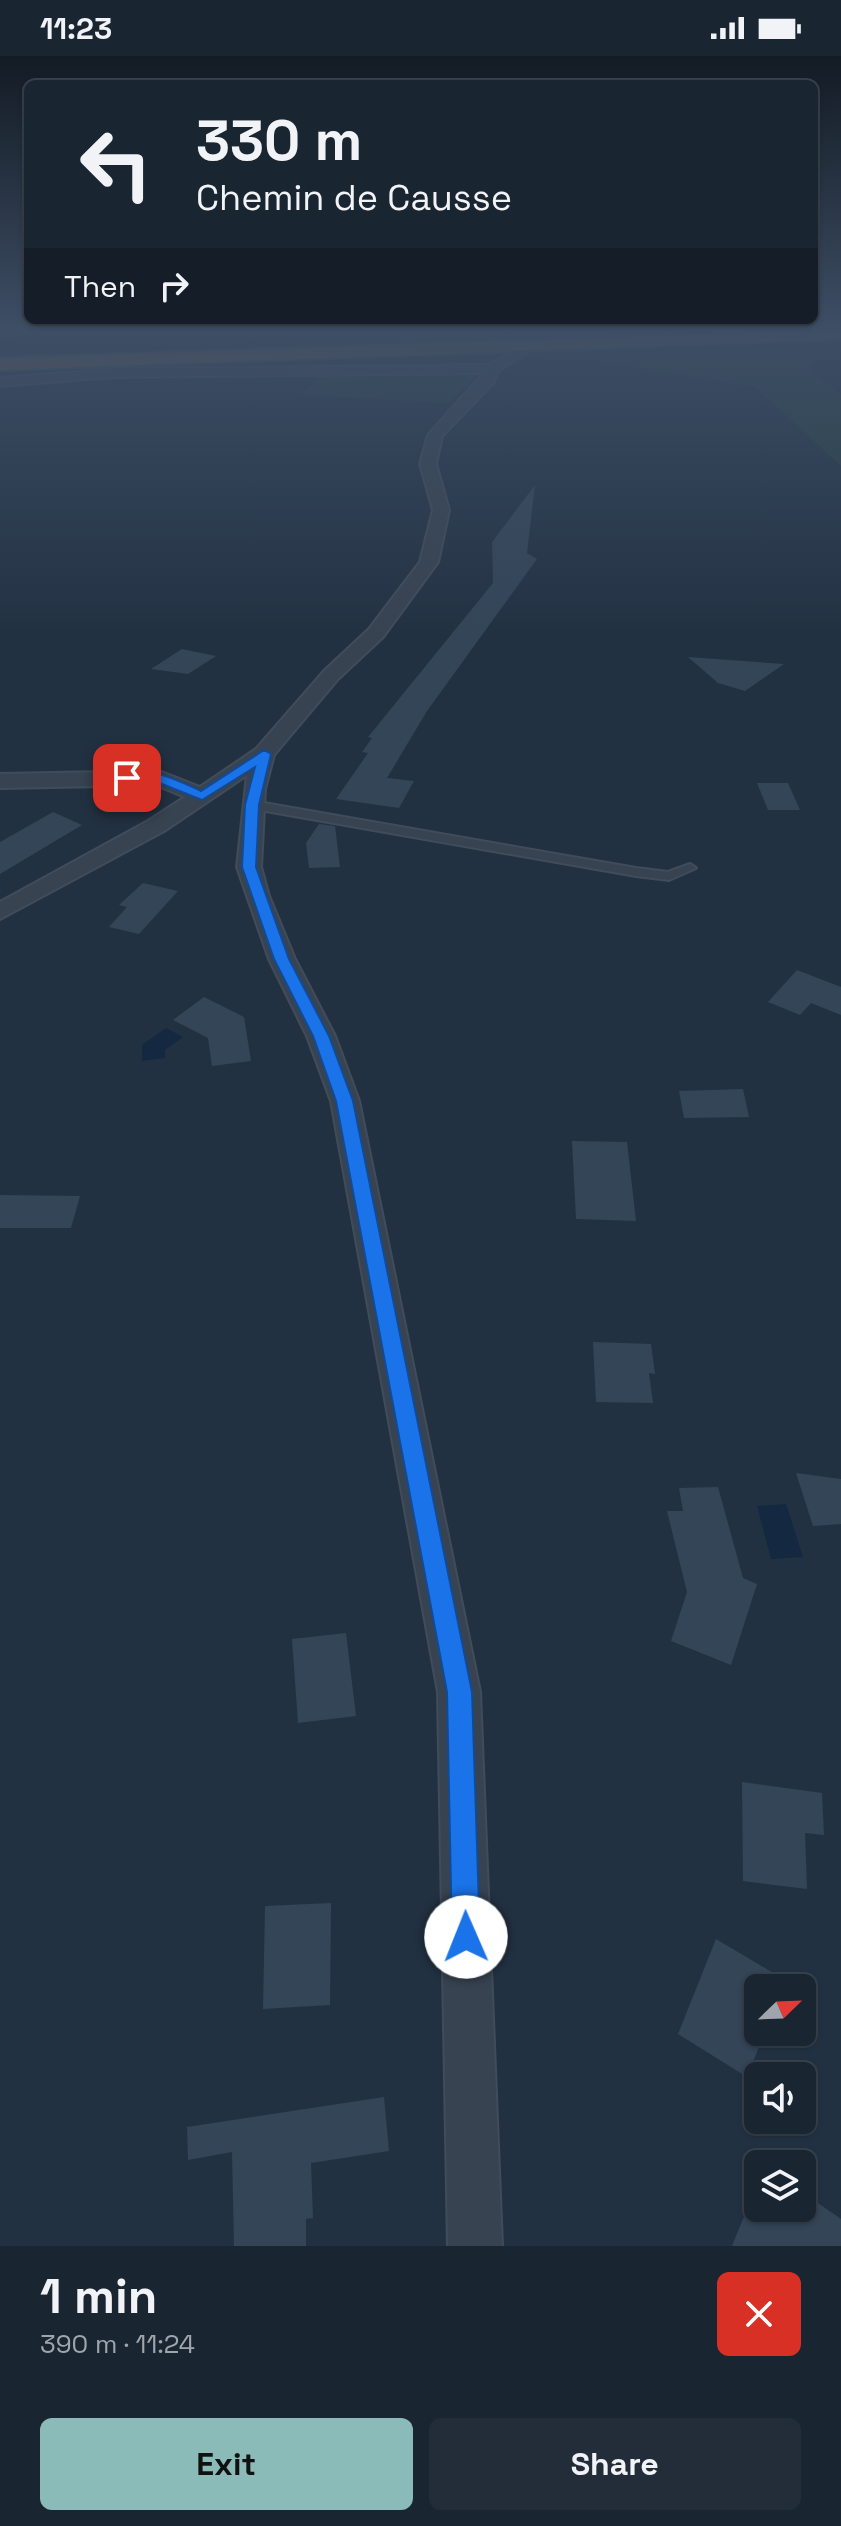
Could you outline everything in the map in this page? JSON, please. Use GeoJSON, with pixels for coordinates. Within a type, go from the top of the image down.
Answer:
{"type":"FeatureCollection","features":[{"type":"Feature","properties":{"kind":"street"},"geometry":{"type":"LineString","coordinates":[[0,912],[156,826],[264,754],[331,675],[376,633],[429,562],[441,510],[428,464],[438,432]]}},
{"type":"Feature","properties":{"kind":"street"},"geometry":{"type":"LineString","coordinates":[[264,754],[252,805],[249,867],[282,959],[321,1036],[345,1101],[459,1692],[475,2246]]}},
{"type":"Feature","properties":{"kind":"street"},"geometry":{"type":"LineString","coordinates":[[0,781],[159,778],[202,796]]}},
{"type":"Feature","properties":{"kind":"lane"},"geometry":{"type":"LineString","coordinates":[[252,805],[636,872],[669,876],[690,868]]}},
{"type":"Feature","properties":{"kind":"green space"},"geometry":{"type":"Polygon","coordinates":[[[804,432],[841,432],[841,466],[804,432]]]}},
{"type":"Feature","properties":{"kind":"water"},"geometry":{"type":"Polygon","coordinates":[[[166,1028],[183,1037],[165,1050],[165,1058],[142,1061],[142,1045],[166,1028]]]}},
{"type":"Feature","properties":{"kind":"water"},"geometry":{"type":"Polygon","coordinates":[[[786,1504],[803,1557],[771,1559],[757,1506],[786,1504]]]}},
{"type":"Feature","properties":{"kind":"building"},"geometry":{"type":"Polygon","coordinates":[[[535,485],[527,553],[537,559],[427,711],[387,778],[414,781],[399,808],[336,799],[368,753],[362,752],[372,738],[368,737],[493,583],[492,542],[535,485]]]}},
{"type":"Feature","properties":{"kind":"building"},"geometry":{"type":"Polygon","coordinates":[[[182,649],[216,656],[188,674],[151,669],[182,649]]]}},
{"type":"Feature","properties":{"kind":"building"},"geometry":{"type":"Polygon","coordinates":[[[688,657],[784,664],[745,691],[718,683],[688,657]]]}},
{"type":"Feature","properties":{"kind":"building"},"geometry":{"type":"Polygon","coordinates":[[[757,783],[788,783],[800,810],[768,810],[757,783]]]}},
{"type":"Feature","properties":{"kind":"building"},"geometry":{"type":"Polygon","coordinates":[[[53,812],[82,825],[0,874],[0,842],[53,812]]]}},
{"type":"Feature","properties":{"kind":"building"},"geometry":{"type":"Polygon","coordinates":[[[319,824],[335,826],[340,867],[309,868],[306,843],[319,824]]]}},
{"type":"Feature","properties":{"kind":"building"},"geometry":{"type":"Polygon","coordinates":[[[143,883],[178,891],[139,934],[109,927],[127,907],[119,905],[143,883]]]}},
{"type":"Feature","properties":{"kind":"building"},"geometry":{"type":"Polygon","coordinates":[[[797,970],[841,987],[841,1015],[811,1003],[800,1015],[768,1002],[797,970]]]}},
{"type":"Feature","properties":{"kind":"building"},"geometry":{"type":"Polygon","coordinates":[[[204,997],[244,1017],[251,1061],[212,1066],[208,1038],[173,1020],[204,997]]]}},
{"type":"Feature","properties":{"kind":"building"},"geometry":{"type":"Polygon","coordinates":[[[743,1089],[749,1117],[684,1118],[679,1091],[743,1089]]]}},
{"type":"Feature","properties":{"kind":"building"},"geometry":{"type":"Polygon","coordinates":[[[572,1141],[627,1142],[636,1221],[576,1219],[572,1141]]]}},
{"type":"Feature","properties":{"kind":"building"},"geometry":{"type":"Polygon","coordinates":[[[0,1195],[80,1196],[71,1228],[0,1228],[0,1195]]]}},
{"type":"Feature","properties":{"kind":"building"},"geometry":{"type":"Polygon","coordinates":[[[593,1342],[651,1344],[655,1374],[649,1373],[653,1403],[596,1402],[593,1342]]]}},
{"type":"Feature","properties":{"kind":"building"},"geometry":{"type":"Polygon","coordinates":[[[796,1473],[841,1479],[841,1524],[813,1526],[796,1473]]]}},
{"type":"Feature","properties":{"kind":"building"},"geometry":{"type":"Polygon","coordinates":[[[718,1487],[743,1578],[757,1584],[731,1665],[671,1641],[687,1592],[667,1511],[683,1511],[679,1488],[718,1487]]]}},
{"type":"Feature","properties":{"kind":"building"},"geometry":{"type":"Polygon","coordinates":[[[346,1633],[356,1716],[298,1723],[292,1639],[346,1633]]]}},
{"type":"Feature","properties":{"kind":"building"},"geometry":{"type":"Polygon","coordinates":[[[742,1782],[822,1793],[824,1835],[805,1833],[807,1889],[743,1881],[742,1782]]]}},
{"type":"Feature","properties":{"kind":"building"},"geometry":{"type":"Polygon","coordinates":[[[331,1903],[330,2005],[263,2009],[265,1906],[331,1903]]]}},
{"type":"Feature","properties":{"kind":"building"},"geometry":{"type":"Polygon","coordinates":[[[716,1939],[775,1974],[744,1974],[744,2046],[759,2046],[753,2062],[744,2062],[744,2075],[678,2034],[716,1939]]]}},
{"type":"Feature","properties":{"kind":"building"},"geometry":{"type":"Polygon","coordinates":[[[384,2097],[389,2151],[311,2163],[313,2218],[306,2219],[306,2246],[234,2246],[232,2152],[188,2160],[187,2127],[384,2097]]]}},
{"type":"Feature","properties":{"kind":"building"},"geometry":{"type":"Polygon","coordinates":[[[816,2202],[841,2219],[841,2246],[732,2246],[744,2216],[744,2222],[816,2222],[816,2202]]]}},
{"type":"Feature","properties":{"kind":"route"},"geometry":{"type":"LineString","coordinates":[[127,778],[159,778],[202,796],[264,754],[254,789],[249,867],[282,959],[321,1036],[345,1101],[459,1692],[466,1937]]}}]}
